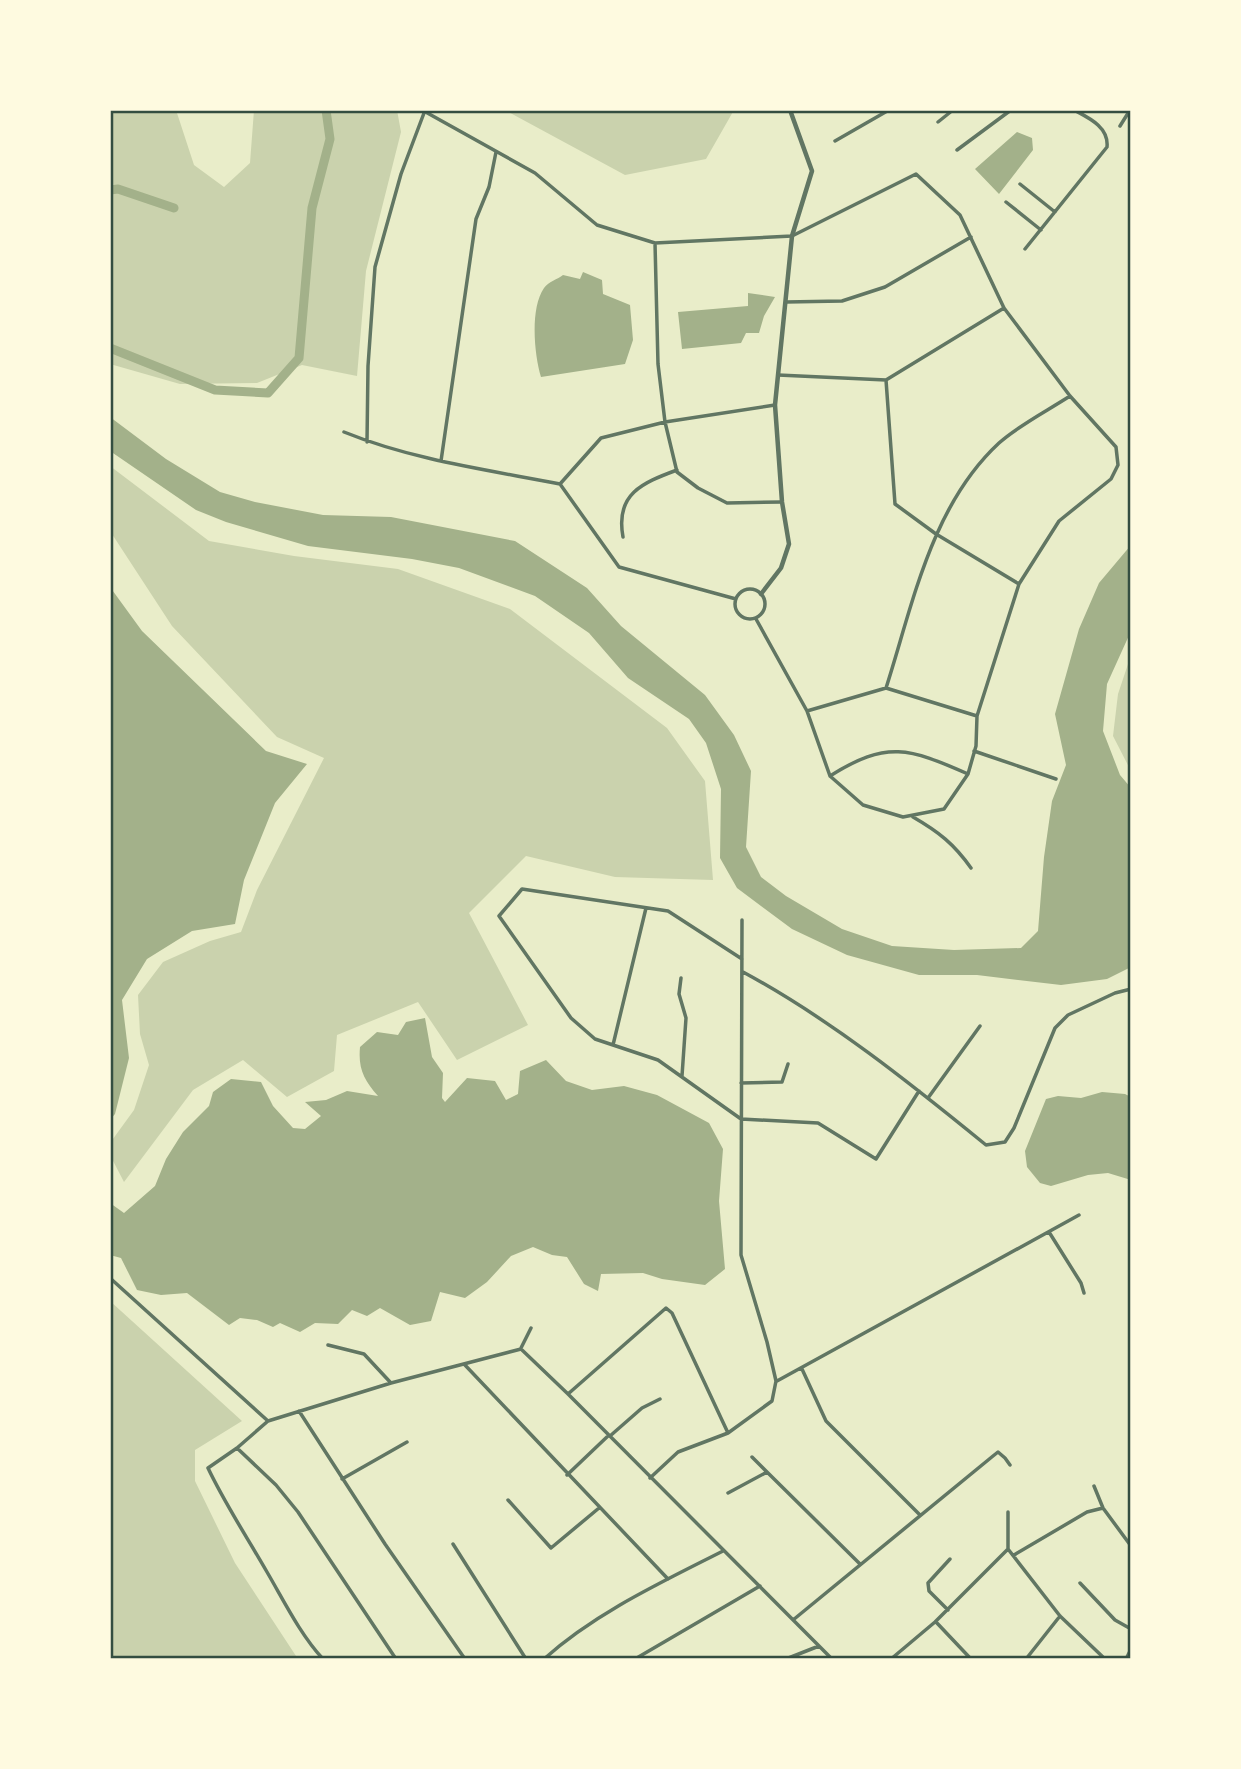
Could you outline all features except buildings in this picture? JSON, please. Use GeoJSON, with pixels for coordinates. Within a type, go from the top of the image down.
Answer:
{"type":"FeatureCollection","features":[{"type":"Feature","properties":{"kind":"street"},"geometry":{"type":"LineString","coordinates":[[761,594],[781,568],[789,544],[782,502],[775,405],[792,236],[812,171],[790,110]]}},
{"type":"Feature","properties":{"kind":"street"},"geometry":{"type":"LineString","coordinates":[[835,141],[889,110]]}},
{"type":"Feature","properties":{"kind":"street"},"geometry":{"type":"LineString","coordinates":[[938,122],[953,110]]}},
{"type":"Feature","properties":{"kind":"street"},"geometry":{"type":"LineString","coordinates":[[957,150],[1011,110]]}},
{"type":"Feature","properties":{"kind":"street"},"geometry":{"type":"LineString","coordinates":[[1025,249],[1107,147],[1106,135],[1098,124],[1074,110]]}},
{"type":"Feature","properties":{"kind":"street"},"geometry":{"type":"LineString","coordinates":[[1120,126],[1130,110]]}},
{"type":"Feature","properties":{"kind":"street"},"geometry":{"type":"LineString","coordinates":[[368,442],[368,366],[375,267],[401,174],[423,112],[535,173],[597,225],[655,243],[792,236],[916,174],[960,215],[1003,307],[1070,396],[1116,447],[1118,465],[1111,479],[1059,521],[1019,584],[976,716],[974,751],[968,774],[944,809],[903,817],[863,806],[830,776],[807,711],[756,619]]}},
{"type":"Feature","properties":{"kind":"street"},"geometry":{"type":"LineString","coordinates":[[441,461],[476,219],[489,187],[496,152]]}},
{"type":"Feature","properties":{"kind":"street"},"geometry":{"type":"LineString","coordinates":[[1020,184],[1055,212]]}},
{"type":"Feature","properties":{"kind":"street"},"geometry":{"type":"LineString","coordinates":[[1006,202],[1041,230]]}},
{"type":"Feature","properties":{"kind":"street"},"geometry":{"type":"LineString","coordinates":[[785,302],[842,301],[885,287],[971,237]]}},
{"type":"Feature","properties":{"kind":"street"},"geometry":{"type":"LineString","coordinates":[[655,243],[658,364],[665,422],[677,470],[698,488],[727,503],[782,502]]}},
{"type":"Feature","properties":{"kind":"street"},"geometry":{"type":"LineString","coordinates":[[778,375],[886,380],[1003,307]]}},
{"type":"Feature","properties":{"kind":"street"},"geometry":{"type":"LineString","coordinates":[[886,380],[895,504],[936,534],[1019,584]]}},
{"type":"Feature","properties":{"kind":"street"},"geometry":{"type":"LineString","coordinates":[[886,688],[936,534],[971,476],[1000,443],[1070,396]]}},
{"type":"Feature","properties":{"kind":"street"},"geometry":{"type":"LineString","coordinates":[[560,484],[601,438],[665,422],[775,405]]}},
{"type":"Feature","properties":{"kind":"street"},"geometry":{"type":"LineString","coordinates":[[344,432],[368,442],[441,461],[560,484],[619,567],[736,599]]}},
{"type":"Feature","properties":{"kind":"street"},"geometry":{"type":"LineString","coordinates":[[623,537],[620,518],[632,492],[649,480],[677,470]]}},
{"type":"Feature","properties":{"kind":"street"},"geometry":{"type":"LineString","coordinates":[[736,599],[747,590],[761,594],[765,607],[756,619]]}},
{"type":"Feature","properties":{"kind":"street"},"geometry":{"type":"LineString","coordinates":[[736,599],[738,614],[746,619],[756,619]]}},
{"type":"Feature","properties":{"kind":"street"},"geometry":{"type":"LineString","coordinates":[[807,711],[886,688],[976,716]]}},
{"type":"Feature","properties":{"kind":"street"},"geometry":{"type":"LineString","coordinates":[[830,776],[860,758],[887,751],[902,751],[922,756],[968,774]]}},
{"type":"Feature","properties":{"kind":"street"},"geometry":{"type":"LineString","coordinates":[[974,751],[1056,779]]}},
{"type":"Feature","properties":{"kind":"street"},"geometry":{"type":"LineString","coordinates":[[912,816],[955,845],[971,867]]}},
{"type":"Feature","properties":{"kind":"street"},"geometry":{"type":"LineString","coordinates":[[742,958],[668,911],[523,889],[499,916],[571,1018],[595,1039],[658,1060],[741,1119],[818,1123],[876,1159],[919,1091]]}},
{"type":"Feature","properties":{"kind":"street"},"geometry":{"type":"LineString","coordinates":[[613,1045],[646,908]]}},
{"type":"Feature","properties":{"kind":"street"},"geometry":{"type":"LineString","coordinates":[[650,1478],[678,1452],[728,1433],[772,1401],[776,1381],[741,1255],[742,920]]}},
{"type":"Feature","properties":{"kind":"street"},"geometry":{"type":"LineString","coordinates":[[743,972],[784,994],[919,1091],[986,1145],[1005,1142],[1055,1028],[1068,1015],[1115,993],[1131,989]]}},
{"type":"Feature","properties":{"kind":"street"},"geometry":{"type":"LineString","coordinates":[[681,978],[680,994],[686,1017],[682,1076]]}},
{"type":"Feature","properties":{"kind":"street"},"geometry":{"type":"LineString","coordinates":[[928,1098],[980,1026]]}},
{"type":"Feature","properties":{"kind":"street"},"geometry":{"type":"LineString","coordinates":[[741,1083],[782,1082],[788,1064]]}},
{"type":"Feature","properties":{"kind":"street"},"geometry":{"type":"LineString","coordinates":[[776,1381],[1079,1215]]}},
{"type":"Feature","properties":{"kind":"street"},"geometry":{"type":"LineString","coordinates":[[1049,1232],[1081,1283],[1084,1293]]}},
{"type":"Feature","properties":{"kind":"street"},"geometry":{"type":"LineString","coordinates":[[110,1278],[268,1421]]}},
{"type":"Feature","properties":{"kind":"street"},"geometry":{"type":"LineString","coordinates":[[568,1394],[666,1308],[672,1313],[728,1433]]}},
{"type":"Feature","properties":{"kind":"street"},"geometry":{"type":"LineString","coordinates":[[323,1659],[312,1647],[282,1598],[208,1468],[237,1448],[268,1421],[391,1383],[521,1349],[531,1328]]}},
{"type":"Feature","properties":{"kind":"street"},"geometry":{"type":"LineString","coordinates":[[328,1345],[364,1354],[391,1383]]}},
{"type":"Feature","properties":{"kind":"street"},"geometry":{"type":"LineString","coordinates":[[521,1349],[832,1659]]}},
{"type":"Feature","properties":{"kind":"street"},"geometry":{"type":"LineString","coordinates":[[464,1364],[668,1579]]}},
{"type":"Feature","properties":{"kind":"street"},"geometry":{"type":"LineString","coordinates":[[801,1369],[826,1421],[920,1515]]}},
{"type":"Feature","properties":{"kind":"street"},"geometry":{"type":"LineString","coordinates":[[568,1475],[642,1408],[660,1399]]}},
{"type":"Feature","properties":{"kind":"street"},"geometry":{"type":"LineString","coordinates":[[299,1411],[465,1659]]}},
{"type":"Feature","properties":{"kind":"street"},"geometry":{"type":"LineString","coordinates":[[342,1479],[407,1442]]}},
{"type":"Feature","properties":{"kind":"street"},"geometry":{"type":"LineString","coordinates":[[237,1448],[276,1485],[298,1512],[396,1659]]}},
{"type":"Feature","properties":{"kind":"street"},"geometry":{"type":"LineString","coordinates":[[793,1620],[859,1563],[998,1452],[1010,1465]]}},
{"type":"Feature","properties":{"kind":"street"},"geometry":{"type":"LineString","coordinates":[[752,1458],[859,1563]]}},
{"type":"Feature","properties":{"kind":"street"},"geometry":{"type":"LineString","coordinates":[[728,1493],[767,1472]]}},
{"type":"Feature","properties":{"kind":"street"},"geometry":{"type":"LineString","coordinates":[[1094,1486],[1103,1508],[1131,1546]]}},
{"type":"Feature","properties":{"kind":"street"},"geometry":{"type":"LineString","coordinates":[[508,1500],[551,1548],[599,1508]]}},
{"type":"Feature","properties":{"kind":"street"},"geometry":{"type":"LineString","coordinates":[[1014,1555],[1087,1512],[1103,1508]]}},
{"type":"Feature","properties":{"kind":"street"},"geometry":{"type":"LineString","coordinates":[[891,1659],[898,1657],[936,1622],[1008,1549],[1008,1512]]}},
{"type":"Feature","properties":{"kind":"street"},"geometry":{"type":"LineString","coordinates":[[453,1544],[526,1659]]}},
{"type":"Feature","properties":{"kind":"street"},"geometry":{"type":"LineString","coordinates":[[1008,1549],[1060,1616],[1105,1659]]}},
{"type":"Feature","properties":{"kind":"street"},"geometry":{"type":"LineString","coordinates":[[544,1659],[569,1636],[723,1551]]}},
{"type":"Feature","properties":{"kind":"street"},"geometry":{"type":"LineString","coordinates":[[948,1610],[929,1591],[928,1583],[950,1559]]}},
{"type":"Feature","properties":{"kind":"street"},"geometry":{"type":"LineString","coordinates":[[1080,1583],[1115,1620],[1131,1629]]}},
{"type":"Feature","properties":{"kind":"street"},"geometry":{"type":"LineString","coordinates":[[635,1659],[760,1586]]}},
{"type":"Feature","properties":{"kind":"street"},"geometry":{"type":"LineString","coordinates":[[1026,1659],[1060,1616]]}},
{"type":"Feature","properties":{"kind":"street"},"geometry":{"type":"LineString","coordinates":[[936,1622],[971,1659]]}},
{"type":"Feature","properties":{"kind":"street"},"geometry":{"type":"LineString","coordinates":[[786,1659],[819,1646]]}},
{"type":"Feature","properties":{"kind":"street"},"geometry":{"type":"LineString","coordinates":[[1126,1659],[1131,1649]]}},
{"type":"Feature","properties":{"kind":"shaded area"},"geometry":{"type":"Polygon","coordinates":[[[110,110],[176,110],[194,165],[224,187],[250,163],[254,110],[397,110],[401,132],[366,271],[357,376],[302,365],[257,383],[180,384],[110,364],[110,110]]]}},
{"type":"Feature","properties":{"kind":"shaded area"},"geometry":{"type":"Polygon","coordinates":[[[505,110],[734,110],[706,159],[625,175],[505,110]]]}},
{"type":"Feature","properties":{"kind":"shaded area"},"geometry":{"type":"Polygon","coordinates":[[[1017,132],[1032,138],[1033,150],[999,194],[975,169],[1017,132]]]}},
{"type":"Feature","properties":{"kind":"shaded area"},"geometry":{"type":"Polygon","coordinates":[[[583,272],[602,280],[603,294],[630,305],[633,340],[625,364],[541,377],[535,331],[540,297],[546,286],[563,275],[580,279],[583,272]]]}},
{"type":"Feature","properties":{"kind":"shaded area"},"geometry":{"type":"Polygon","coordinates":[[[748,293],[775,297],[764,316],[759,333],[746,333],[741,343],[682,349],[678,312],[748,306],[748,293]]]}},
{"type":"Feature","properties":{"kind":"shaded area"},"geometry":{"type":"Polygon","coordinates":[[[110,417],[166,459],[220,492],[255,502],[323,515],[391,517],[515,541],[587,588],[621,626],[705,695],[734,735],[751,771],[746,847],[761,877],[786,896],[842,929],[892,946],[954,950],[1021,948],[1038,931],[1052,801],[1066,765],[1055,714],[1079,629],[1099,583],[1131,545],[1131,631],[1107,684],[1103,731],[1120,775],[1131,788],[1131,967],[1107,979],[1061,985],[977,975],[919,975],[847,955],[792,929],[737,888],[720,858],[721,789],[706,743],[689,719],[628,678],[589,633],[535,596],[459,568],[412,559],[308,546],[226,522],[196,510],[110,451],[110,417]]]}},
{"type":"Feature","properties":{"kind":"shaded area"},"geometry":{"type":"Polygon","coordinates":[[[110,466],[209,541],[294,556],[398,569],[510,609],[667,728],[705,781],[713,880],[615,877],[526,856],[469,913],[528,1025],[457,1060],[418,1002],[337,1035],[334,1071],[287,1097],[243,1060],[193,1090],[124,1182],[110,1155],[110,1143],[134,1110],[149,1065],[140,1034],[138,995],[163,962],[210,941],[241,932],[257,890],[324,758],[277,737],[172,626],[110,531],[110,466]]]}},
{"type":"Feature","properties":{"kind":"shaded area"},"geometry":{"type":"Polygon","coordinates":[[[110,587],[142,631],[266,751],[307,764],[275,803],[244,880],[235,924],[192,931],[147,959],[122,1000],[129,1058],[115,1114],[110,1120],[110,587]]]}},
{"type":"Feature","properties":{"kind":"shaded area"},"geometry":{"type":"Polygon","coordinates":[[[1131,655],[1131,771],[1113,736],[1118,694],[1131,655]]]}},
{"type":"Feature","properties":{"kind":"shaded area"},"geometry":{"type":"Polygon","coordinates":[[[425,1018],[432,1057],[443,1073],[442,1098],[445,1102],[467,1078],[495,1081],[506,1100],[518,1094],[520,1071],[546,1060],[566,1081],[592,1090],[624,1086],[657,1095],[709,1123],[723,1149],[719,1201],[725,1269],[705,1285],[662,1279],[643,1273],[601,1274],[598,1291],[584,1284],[567,1257],[552,1255],[533,1247],[511,1256],[487,1282],[465,1298],[440,1292],[431,1321],[410,1325],[380,1308],[367,1316],[352,1310],[338,1324],[315,1323],[300,1332],[280,1323],[273,1327],[257,1320],[240,1318],[229,1325],[187,1293],[161,1295],[137,1290],[121,1258],[110,1255],[110,1203],[124,1213],[155,1186],[166,1159],[183,1132],[209,1106],[213,1092],[231,1079],[261,1082],[273,1106],[293,1128],[305,1129],[321,1116],[305,1102],[326,1100],[347,1091],[378,1096],[363,1074],[360,1047],[377,1032],[398,1035],[406,1022],[425,1018]]]}},
{"type":"Feature","properties":{"kind":"shaded area"},"geometry":{"type":"Polygon","coordinates":[[[1102,1092],[1131,1097],[1131,1180],[1108,1173],[1088,1175],[1051,1186],[1040,1183],[1027,1167],[1025,1151],[1046,1099],[1058,1096],[1081,1098],[1102,1092]]]}},
{"type":"Feature","properties":{"kind":"shaded area"},"geometry":{"type":"Polygon","coordinates":[[[110,1301],[242,1421],[195,1450],[195,1481],[235,1563],[298,1659],[110,1659],[110,1301]]]}},
{"type":"Feature","properties":{"kind":"waterway"},"geometry":{"type":"LineString","coordinates":[[110,348],[215,390],[268,393],[299,358],[312,208],[330,139],[326,110]]}},
{"type":"Feature","properties":{"kind":"waterway"},"geometry":{"type":"LineString","coordinates":[[110,190],[118,189],[174,208]]}}]}
